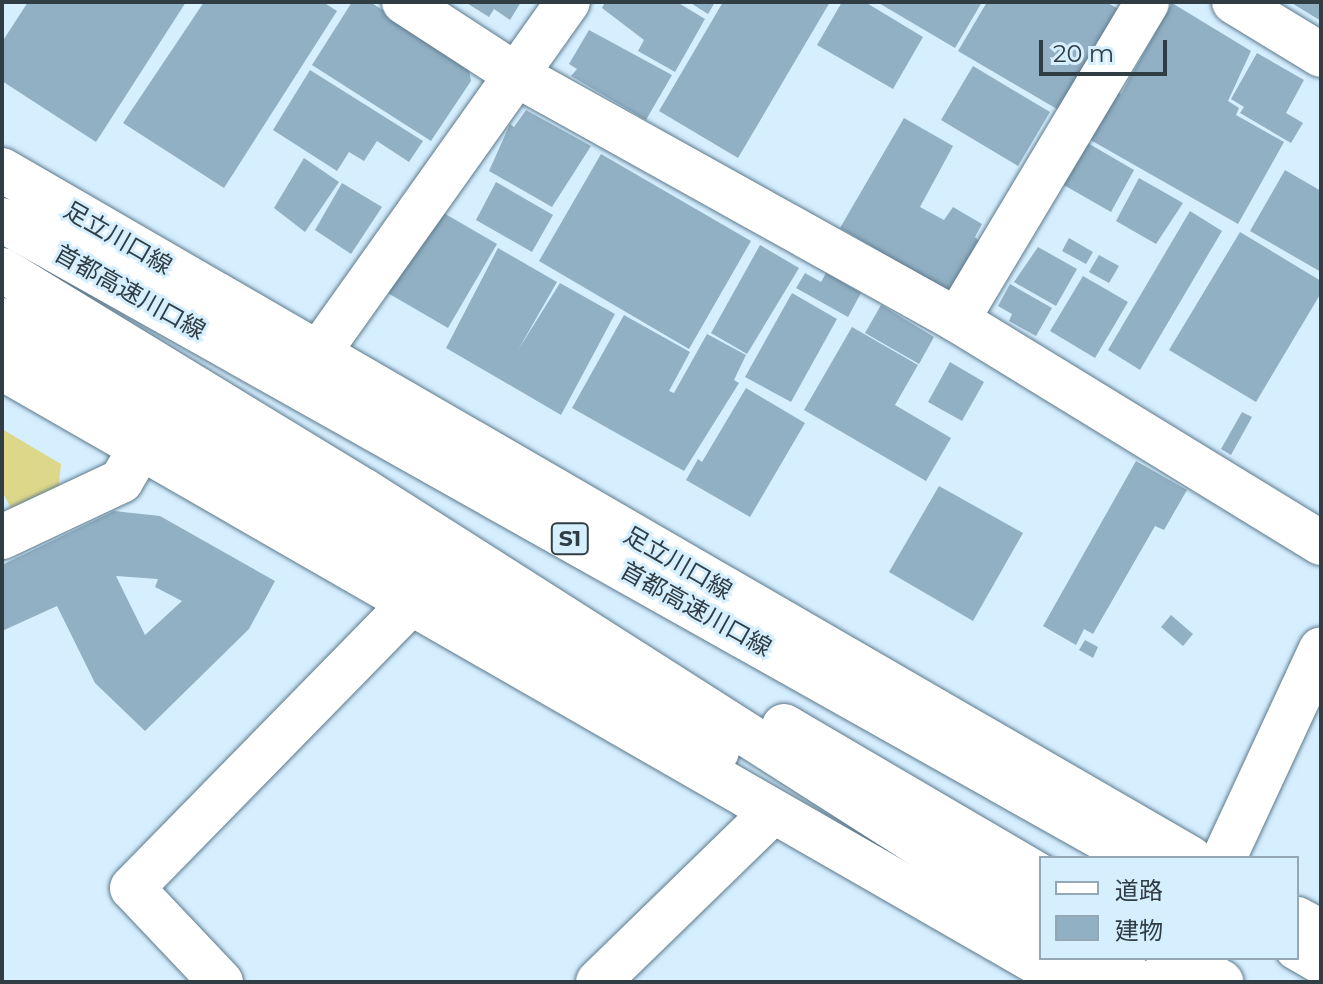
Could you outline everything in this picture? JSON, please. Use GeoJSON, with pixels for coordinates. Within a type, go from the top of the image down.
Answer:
{"type":"FeatureCollection","features":[{"type":"Feature","properties":{"kind":"main road"},"geometry":{"type":"LineString","coordinates":[[404,2],[515,74],[957,320],[1321,543]]}},
{"type":"Feature","properties":{"kind":"main road"},"geometry":{"type":"LineString","coordinates":[[317,355],[568,2]]}},
{"type":"Feature","properties":{"kind":"main road"},"geometry":{"type":"LineString","coordinates":[[957,320],[1147,2]]}},
{"type":"Feature","properties":{"kind":"main road"},"geometry":{"type":"LineString","coordinates":[[1234,2],[1321,55]]}},
{"type":"Feature","properties":{"kind":"main road","name":"足立川口線"},"geometry":{"type":"LineString","coordinates":[[2,170],[1187,856]]}},
{"type":"Feature","properties":{"kind":"main road","name":"首都高速川口線"},"geometry":{"type":"LineString","coordinates":[[2,220],[1134,856]]}},
{"type":"Feature","properties":{"kind":"main road","name":"首都高速川口線"},"geometry":{"type":"LineString","coordinates":[[2,270],[363,490],[1039,921]]}},
{"type":"Feature","properties":{"kind":"main road"},"geometry":{"type":"LineString","coordinates":[[2,320],[783,790],[973,880]]}},
{"type":"Feature","properties":{"kind":"main road"},"geometry":{"type":"LineString","coordinates":[[2,368],[1071,982]]}},
{"type":"Feature","properties":{"kind":"main road"},"geometry":{"type":"LineString","coordinates":[[2,537],[121,481],[141,448]]}},
{"type":"Feature","properties":{"kind":"main road"},"geometry":{"type":"LineString","coordinates":[[363,490],[594,614],[1039,876]]}},
{"type":"Feature","properties":{"kind":"main road"},"geometry":{"type":"LineString","coordinates":[[221,982],[132,888],[411,603]]}},
{"type":"Feature","properties":{"kind":"main road"},"geometry":{"type":"LineString","coordinates":[[1225,856],[1321,649]]}},
{"type":"Feature","properties":{"kind":"main road"},"geometry":{"type":"LineString","coordinates":[[598,982],[772,813]]}},
{"type":"Feature","properties":{"kind":"main road"},"geometry":{"type":"LineString","coordinates":[[1299,920],[1321,932]]}},
{"type":"Feature","properties":{"kind":"main road"},"geometry":{"type":"LineString","coordinates":[[1299,949],[1321,962]]}},
{"type":"Feature","properties":{"kind":"main road"},"geometry":{"type":"LineString","coordinates":[[1102,960],[1138,982]]}},
{"type":"Feature","properties":{"kind":"main road"},"geometry":{"type":"LineString","coordinates":[[1160,982],[1172,960]]}},
{"type":"Feature","properties":{"kind":"main road"},"geometry":{"type":"LineString","coordinates":[[1183,960],[1221,982]]}},
{"type":"Feature","properties":{"kind":"shaded area"},"geometry":{"type":"Polygon","coordinates":[[[2,429],[61,464],[58,493],[14,514],[2,491],[2,429]]]}},
{"type":"Feature","properties":{"kind":"building"},"geometry":{"type":"Polygon","coordinates":[[[28,2],[186,2],[96,142],[2,81],[2,42],[28,2]]]}},
{"type":"Feature","properties":{"kind":"building"},"geometry":{"type":"Polygon","coordinates":[[[204,2],[323,2],[337,11],[224,188],[123,123],[204,2]]]}},
{"type":"Feature","properties":{"kind":"building"},"geometry":{"type":"Polygon","coordinates":[[[352,2],[370,2],[468,64],[471,81],[431,141],[312,65],[352,2]]]}},
{"type":"Feature","properties":{"kind":"building"},"geometry":{"type":"Polygon","coordinates":[[[465,2],[521,2],[510,20],[494,9],[489,17],[465,2]]]}},
{"type":"Feature","properties":{"kind":"building"},"geometry":{"type":"Polygon","coordinates":[[[605,2],[677,2],[705,19],[675,72],[638,51],[644,40],[602,8],[605,2]]]}},
{"type":"Feature","properties":{"kind":"building"},"geometry":{"type":"Polygon","coordinates":[[[689,2],[715,2],[708,14],[689,2]]]}},
{"type":"Feature","properties":{"kind":"building"},"geometry":{"type":"Polygon","coordinates":[[[723,2],[830,2],[738,158],[659,111],[723,2]]]}},
{"type":"Feature","properties":{"kind":"building"},"geometry":{"type":"Polygon","coordinates":[[[842,2],[865,2],[923,37],[893,89],[817,45],[842,2]]]}},
{"type":"Feature","properties":{"kind":"building"},"geometry":{"type":"Polygon","coordinates":[[[877,2],[982,2],[955,48],[877,2]]]}},
{"type":"Feature","properties":{"kind":"building"},"geometry":{"type":"Polygon","coordinates":[[[987,2],[1106,2],[1122,11],[1062,112],[958,51],[987,2]]]}},
{"type":"Feature","properties":{"kind":"building"},"geometry":{"type":"Polygon","coordinates":[[[1290,2],[1321,2],[1321,21],[1290,2]]]}},
{"type":"Feature","properties":{"kind":"building"},"geometry":{"type":"Polygon","coordinates":[[[1172,3],[1251,51],[1228,101],[1239,108],[1236,115],[1284,142],[1238,224],[1087,138],[1114,90],[1121,94],[1172,3]]]}},
{"type":"Feature","properties":{"kind":"building"},"geometry":{"type":"Polygon","coordinates":[[[589,30],[672,75],[646,120],[571,76],[577,69],[569,64],[589,30]]]}},
{"type":"Feature","properties":{"kind":"building"},"geometry":{"type":"Polygon","coordinates":[[[1257,53],[1304,80],[1286,113],[1303,123],[1291,143],[1240,113],[1244,107],[1231,99],[1257,53]]]}},
{"type":"Feature","properties":{"kind":"building"},"geometry":{"type":"Polygon","coordinates":[[[973,66],[1050,112],[1018,166],[941,120],[973,66]]]}},
{"type":"Feature","properties":{"kind":"building"},"geometry":{"type":"Polygon","coordinates":[[[310,70],[423,141],[409,162],[377,141],[364,161],[349,152],[337,171],[273,130],[310,70]]]}},
{"type":"Feature","properties":{"kind":"building"},"geometry":{"type":"Polygon","coordinates":[[[526,110],[591,146],[552,207],[489,171],[510,124],[514,127],[526,110]]]}},
{"type":"Feature","properties":{"kind":"building"},"geometry":{"type":"Polygon","coordinates":[[[904,118],[953,146],[920,207],[944,220],[953,207],[982,224],[975,237],[981,243],[956,287],[946,290],[840,228],[904,118]]]}},
{"type":"Feature","properties":{"kind":"building"},"geometry":{"type":"Polygon","coordinates":[[[1086,142],[1134,170],[1111,212],[1062,184],[1086,142]]]}},
{"type":"Feature","properties":{"kind":"building"},"geometry":{"type":"Polygon","coordinates":[[[601,154],[751,241],[689,349],[539,261],[601,154]]]}},
{"type":"Feature","properties":{"kind":"building"},"geometry":{"type":"Polygon","coordinates":[[[304,158],[339,182],[305,232],[274,208],[304,158]]]}},
{"type":"Feature","properties":{"kind":"building"},"geometry":{"type":"Polygon","coordinates":[[[1285,170],[1321,191],[1321,272],[1250,231],[1285,170]]]}},
{"type":"Feature","properties":{"kind":"building"},"geometry":{"type":"Polygon","coordinates":[[[1139,178],[1183,203],[1156,244],[1116,221],[1139,178]]]}},
{"type":"Feature","properties":{"kind":"building"},"geometry":{"type":"Polygon","coordinates":[[[496,182],[553,215],[532,252],[476,220],[496,182]]]}},
{"type":"Feature","properties":{"kind":"building"},"geometry":{"type":"Polygon","coordinates":[[[342,183],[382,207],[351,254],[315,230],[342,183]]]}},
{"type":"Feature","properties":{"kind":"building"},"geometry":{"type":"Polygon","coordinates":[[[1190,211],[1222,231],[1140,370],[1108,350],[1190,211]]]}},
{"type":"Feature","properties":{"kind":"building"},"geometry":{"type":"Polygon","coordinates":[[[442,212],[497,244],[448,328],[386,292],[442,212]]]}},
{"type":"Feature","properties":{"kind":"building"},"geometry":{"type":"Polygon","coordinates":[[[1240,232],[1321,281],[1321,293],[1256,402],[1169,350],[1240,232]]]}},
{"type":"Feature","properties":{"kind":"building"},"geometry":{"type":"Polygon","coordinates":[[[1069,238],[1093,252],[1086,264],[1062,251],[1069,238]]]}},
{"type":"Feature","properties":{"kind":"building"},"geometry":{"type":"Polygon","coordinates":[[[760,245],[799,268],[747,354],[711,333],[760,245]]]}},
{"type":"Feature","properties":{"kind":"building"},"geometry":{"type":"Polygon","coordinates":[[[1038,247],[1077,269],[1056,306],[1014,282],[1038,247]]]}},
{"type":"Feature","properties":{"kind":"building"},"geometry":{"type":"Polygon","coordinates":[[[498,248],[557,282],[518,350],[560,283],[615,314],[561,415],[446,348],[498,248]]]}},
{"type":"Feature","properties":{"kind":"building"},"geometry":{"type":"Polygon","coordinates":[[[1099,255],[1119,266],[1109,283],[1089,272],[1099,255]]]}},
{"type":"Feature","properties":{"kind":"building"},"geometry":{"type":"Polygon","coordinates":[[[805,273],[821,282],[826,273],[861,293],[848,317],[796,288],[805,273]]]}},
{"type":"Feature","properties":{"kind":"building"},"geometry":{"type":"Polygon","coordinates":[[[1083,276],[1128,302],[1095,358],[1050,331],[1083,276]]]}},
{"type":"Feature","properties":{"kind":"building"},"geometry":{"type":"Polygon","coordinates":[[[1010,284],[1052,308],[1036,336],[1009,321],[1012,314],[998,306],[1010,284]]]}},
{"type":"Feature","properties":{"kind":"building"},"geometry":{"type":"Polygon","coordinates":[[[792,293],[837,319],[791,402],[745,377],[792,293]]]}},
{"type":"Feature","properties":{"kind":"building"},"geometry":{"type":"Polygon","coordinates":[[[881,305],[934,337],[919,364],[865,333],[881,305]]]}},
{"type":"Feature","properties":{"kind":"building"},"geometry":{"type":"Polygon","coordinates":[[[624,315],[690,352],[669,391],[674,393],[707,334],[746,355],[734,380],[739,383],[684,471],[572,408],[624,315]]]}},
{"type":"Feature","properties":{"kind":"building"},"geometry":{"type":"Polygon","coordinates":[[[852,327],[918,365],[895,405],[951,438],[926,481],[804,410],[852,327]]]}},
{"type":"Feature","properties":{"kind":"building"},"geometry":{"type":"Polygon","coordinates":[[[950,362],[984,382],[962,421],[928,402],[950,362]]]}},
{"type":"Feature","properties":{"kind":"building"},"geometry":{"type":"Polygon","coordinates":[[[746,388],[805,423],[750,517],[686,480],[698,459],[702,462],[746,388]]]}},
{"type":"Feature","properties":{"kind":"building"},"geometry":{"type":"Polygon","coordinates":[[[1242,412],[1252,417],[1231,455],[1221,449],[1242,412]]]}},
{"type":"Feature","properties":{"kind":"building"},"geometry":{"type":"Polygon","coordinates":[[[1136,461],[1187,490],[1164,530],[1155,526],[1093,634],[1084,629],[1076,645],[1043,626],[1136,461]]]}},
{"type":"Feature","properties":{"kind":"building"},"geometry":{"type":"Polygon","coordinates":[[[939,486],[1023,533],[973,621],[889,572],[939,486]]]}},
{"type":"Feature","properties":{"kind":"building"},"geometry":{"type":"Polygon","coordinates":[[[114,511],[160,516],[275,581],[249,629],[145,731],[95,683],[57,606],[2,631],[2,565],[114,511]],[[116,576],[145,635],[182,601],[155,587],[158,579],[116,576]]]}},
{"type":"Feature","properties":{"kind":"building"},"geometry":{"type":"Polygon","coordinates":[[[1171,615],[1193,634],[1183,646],[1161,627],[1171,615]]]}},
{"type":"Feature","properties":{"kind":"building"},"geometry":{"type":"Polygon","coordinates":[[[1085,640],[1098,647],[1093,658],[1079,650],[1085,640]]]}}]}
